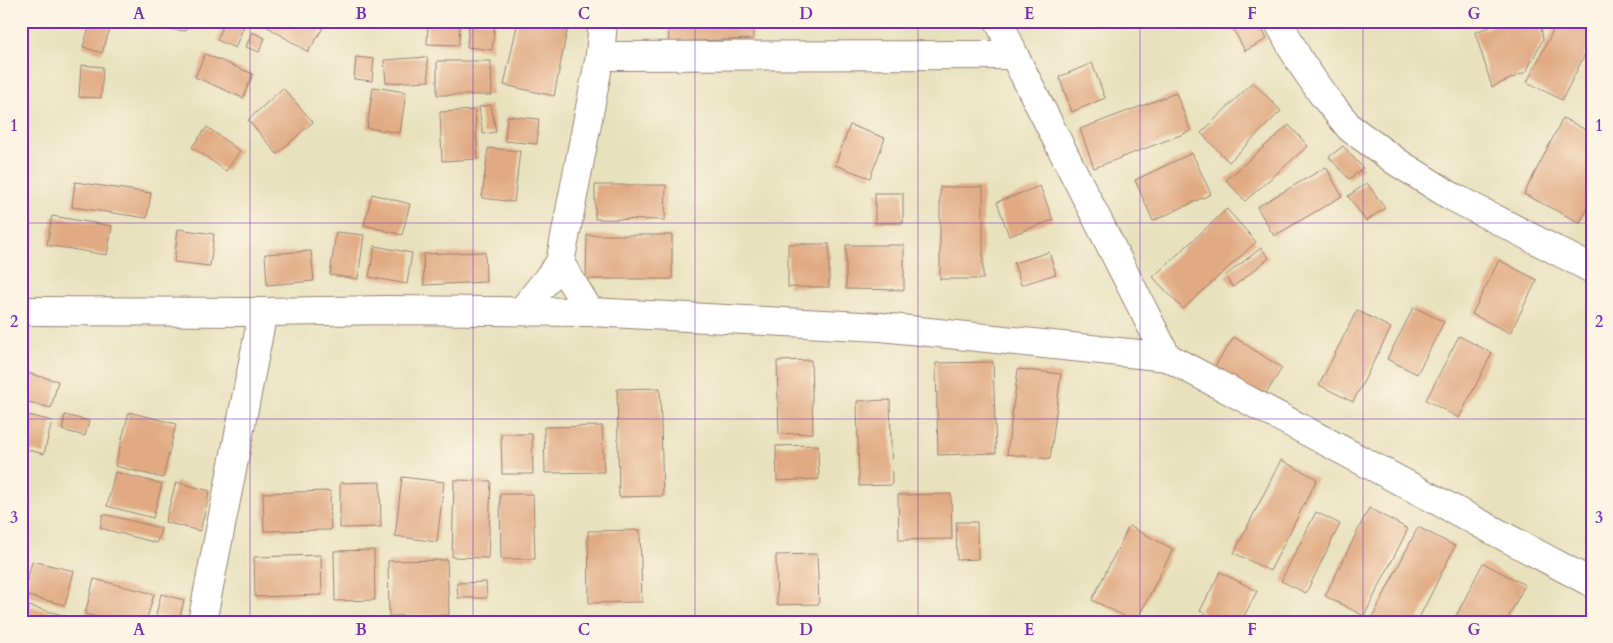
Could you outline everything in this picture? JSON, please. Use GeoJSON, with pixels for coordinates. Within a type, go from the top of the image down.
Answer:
{"type":"FeatureCollection","features":[{"type":"Feature","properties":{"kind":"street"},"geometry":{"type":"LineString","coordinates":[[522,311],[560,263],[600,56],[604,21]]}},
{"type":"Feature","properties":{"kind":"street"},"geometry":{"type":"LineString","coordinates":[[999,21],[1014,55],[1168,357]]}},
{"type":"Feature","properties":{"kind":"street"},"geometry":{"type":"LineString","coordinates":[[1278,21],[1308,74],[1350,128],[1397,162],[1451,196],[1592,269]]}},
{"type":"Feature","properties":{"kind":"street"},"geometry":{"type":"LineString","coordinates":[[600,56],[1014,55]]}},
{"type":"Feature","properties":{"kind":"street"},"geometry":{"type":"LineString","coordinates":[[560,263],[590,312]]}},
{"type":"Feature","properties":{"kind":"street"},"geometry":{"type":"LineString","coordinates":[[21,311],[262,312],[388,310],[590,312],[880,327],[1168,357],[1592,583]]}},
{"type":"Feature","properties":{"kind":"street"},"geometry":{"type":"LineString","coordinates":[[202,622],[262,312]]}},
{"type":"Feature","properties":{"kind":"building"},"geometry":{"type":"Polygon","coordinates":[[[91,21],[111,26],[102,53],[83,47],[91,21]]]}},
{"type":"Feature","properties":{"kind":"building"},"geometry":{"type":"Polygon","coordinates":[[[169,21],[187,21],[186,31],[168,29],[169,21]]]}},
{"type":"Feature","properties":{"kind":"building"},"geometry":{"type":"Polygon","coordinates":[[[225,21],[246,21],[235,48],[217,40],[225,21]]]}},
{"type":"Feature","properties":{"kind":"building"},"geometry":{"type":"Polygon","coordinates":[[[258,21],[324,21],[325,25],[308,52],[258,21]]]}},
{"type":"Feature","properties":{"kind":"building"},"geometry":{"type":"Polygon","coordinates":[[[428,21],[460,21],[459,45],[427,44],[428,21]]]}},
{"type":"Feature","properties":{"kind":"building"},"geometry":{"type":"Polygon","coordinates":[[[469,21],[495,23],[492,50],[467,47],[469,21]]]}},
{"type":"Feature","properties":{"kind":"building"},"geometry":{"type":"Polygon","coordinates":[[[518,21],[569,21],[554,96],[504,85],[518,21]]]}},
{"type":"Feature","properties":{"kind":"building"},"geometry":{"type":"Polygon","coordinates":[[[668,21],[753,21],[753,39],[669,42],[668,21]]]}},
{"type":"Feature","properties":{"kind":"building"},"geometry":{"type":"Polygon","coordinates":[[[1229,21],[1258,21],[1267,39],[1245,51],[1229,21]]]}},
{"type":"Feature","properties":{"kind":"building"},"geometry":{"type":"Polygon","coordinates":[[[1507,21],[1540,21],[1543,39],[1526,72],[1492,87],[1475,32],[1507,21]]]}},
{"type":"Feature","properties":{"kind":"building"},"geometry":{"type":"Polygon","coordinates":[[[1558,21],[1592,21],[1592,40],[1562,100],[1527,82],[1558,21]]]}},
{"type":"Feature","properties":{"kind":"building"},"geometry":{"type":"Polygon","coordinates":[[[252,32],[265,38],[259,52],[246,47],[252,32]]]}},
{"type":"Feature","properties":{"kind":"building"},"geometry":{"type":"Polygon","coordinates":[[[205,54],[253,74],[243,98],[195,77],[205,54]]]}},
{"type":"Feature","properties":{"kind":"building"},"geometry":{"type":"Polygon","coordinates":[[[356,57],[374,59],[372,81],[354,79],[356,57]]]}},
{"type":"Feature","properties":{"kind":"building"},"geometry":{"type":"Polygon","coordinates":[[[427,57],[429,81],[386,83],[384,60],[427,57]]]}},
{"type":"Feature","properties":{"kind":"building"},"geometry":{"type":"Polygon","coordinates":[[[437,61],[491,61],[492,95],[437,95],[437,61]]]}},
{"type":"Feature","properties":{"kind":"building"},"geometry":{"type":"Polygon","coordinates":[[[1092,63],[1105,98],[1072,112],[1059,77],[1092,63]]]}},
{"type":"Feature","properties":{"kind":"building"},"geometry":{"type":"Polygon","coordinates":[[[81,65],[103,67],[101,98],[79,97],[81,65]]]}},
{"type":"Feature","properties":{"kind":"building"},"geometry":{"type":"Polygon","coordinates":[[[1253,82],[1281,111],[1229,162],[1201,133],[1253,82]]]}},
{"type":"Feature","properties":{"kind":"building"},"geometry":{"type":"Polygon","coordinates":[[[373,87],[406,92],[400,133],[367,128],[373,87]]]}},
{"type":"Feature","properties":{"kind":"building"},"geometry":{"type":"Polygon","coordinates":[[[283,88],[313,122],[277,154],[248,120],[283,88]]]}},
{"type":"Feature","properties":{"kind":"building"},"geometry":{"type":"Polygon","coordinates":[[[1176,93],[1191,131],[1094,168],[1080,129],[1176,93]]]}},
{"type":"Feature","properties":{"kind":"building"},"geometry":{"type":"Polygon","coordinates":[[[491,105],[496,132],[483,134],[479,107],[491,105]]]}},
{"type":"Feature","properties":{"kind":"building"},"geometry":{"type":"Polygon","coordinates":[[[475,110],[478,159],[442,161],[440,112],[475,110]]]}},
{"type":"Feature","properties":{"kind":"building"},"geometry":{"type":"Polygon","coordinates":[[[507,116],[539,119],[537,144],[505,141],[507,116]]]}},
{"type":"Feature","properties":{"kind":"building"},"geometry":{"type":"Polygon","coordinates":[[[1563,118],[1592,133],[1592,199],[1580,223],[1524,194],[1563,118]]]}},
{"type":"Feature","properties":{"kind":"building"},"geometry":{"type":"Polygon","coordinates":[[[850,125],[885,138],[870,178],[835,165],[850,125]]]}},
{"type":"Feature","properties":{"kind":"building"},"geometry":{"type":"Polygon","coordinates":[[[1289,125],[1308,146],[1245,201],[1226,180],[1289,125]]]}},
{"type":"Feature","properties":{"kind":"building"},"geometry":{"type":"Polygon","coordinates":[[[207,127],[240,151],[226,171],[192,147],[207,127]]]}},
{"type":"Feature","properties":{"kind":"building"},"geometry":{"type":"Polygon","coordinates":[[[1343,146],[1363,168],[1349,179],[1329,157],[1343,146]]]}},
{"type":"Feature","properties":{"kind":"building"},"geometry":{"type":"Polygon","coordinates":[[[488,148],[520,151],[514,202],[482,198],[488,148]]]}},
{"type":"Feature","properties":{"kind":"building"},"geometry":{"type":"Polygon","coordinates":[[[1192,153],[1211,194],[1153,221],[1135,180],[1192,153]]]}},
{"type":"Feature","properties":{"kind":"building"},"geometry":{"type":"Polygon","coordinates":[[[1326,167],[1342,196],[1274,236],[1257,207],[1326,167]]]}},
{"type":"Feature","properties":{"kind":"building"},"geometry":{"type":"Polygon","coordinates":[[[75,182],[151,193],[147,218],[72,207],[75,182]]]}},
{"type":"Feature","properties":{"kind":"building"},"geometry":{"type":"Polygon","coordinates":[[[1367,183],[1385,208],[1366,221],[1348,196],[1367,183]]]}},
{"type":"Feature","properties":{"kind":"building"},"geometry":{"type":"Polygon","coordinates":[[[595,185],[666,185],[665,220],[595,219],[595,185]]]}},
{"type":"Feature","properties":{"kind":"building"},"geometry":{"type":"Polygon","coordinates":[[[1040,186],[1053,220],[1009,236],[997,202],[1040,186]]]}},
{"type":"Feature","properties":{"kind":"building"},"geometry":{"type":"Polygon","coordinates":[[[940,187],[983,187],[983,279],[940,279],[940,187]]]}},
{"type":"Feature","properties":{"kind":"building"},"geometry":{"type":"Polygon","coordinates":[[[875,193],[903,193],[903,223],[875,223],[875,193]]]}},
{"type":"Feature","properties":{"kind":"building"},"geometry":{"type":"Polygon","coordinates":[[[372,194],[410,204],[402,235],[364,225],[372,194]]]}},
{"type":"Feature","properties":{"kind":"building"},"geometry":{"type":"Polygon","coordinates":[[[1227,209],[1256,242],[1183,309],[1153,277],[1227,209]]]}},
{"type":"Feature","properties":{"kind":"building"},"geometry":{"type":"Polygon","coordinates":[[[52,216],[112,226],[107,255],[47,245],[52,216]]]}},
{"type":"Feature","properties":{"kind":"building"},"geometry":{"type":"Polygon","coordinates":[[[178,229],[214,234],[210,266],[174,262],[178,229]]]}},
{"type":"Feature","properties":{"kind":"building"},"geometry":{"type":"Polygon","coordinates":[[[336,232],[364,235],[358,279],[330,275],[336,232]]]}},
{"type":"Feature","properties":{"kind":"building"},"geometry":{"type":"Polygon","coordinates":[[[587,235],[672,235],[672,279],[586,279],[587,235]]]}},
{"type":"Feature","properties":{"kind":"building"},"geometry":{"type":"Polygon","coordinates":[[[788,244],[829,244],[829,287],[788,287],[788,244]]]}},
{"type":"Feature","properties":{"kind":"building"},"geometry":{"type":"Polygon","coordinates":[[[846,245],[904,245],[904,290],[846,289],[846,245]]]}},
{"type":"Feature","properties":{"kind":"building"},"geometry":{"type":"Polygon","coordinates":[[[375,246],[412,253],[407,284],[369,277],[375,246]]]}},
{"type":"Feature","properties":{"kind":"building"},"geometry":{"type":"Polygon","coordinates":[[[1261,248],[1269,258],[1233,287],[1225,276],[1261,248]]]}},
{"type":"Feature","properties":{"kind":"building"},"geometry":{"type":"Polygon","coordinates":[[[311,251],[314,281],[267,285],[265,254],[311,251]]]}},
{"type":"Feature","properties":{"kind":"building"},"geometry":{"type":"Polygon","coordinates":[[[485,252],[486,282],[424,285],[423,254],[485,252]]]}},
{"type":"Feature","properties":{"kind":"building"},"geometry":{"type":"Polygon","coordinates":[[[1049,252],[1056,274],[1021,285],[1014,263],[1049,252]]]}},
{"type":"Feature","properties":{"kind":"building"},"geometry":{"type":"Polygon","coordinates":[[[1499,260],[1537,280],[1510,333],[1472,314],[1499,260]]]}},
{"type":"Feature","properties":{"kind":"building"},"geometry":{"type":"Polygon","coordinates":[[[1414,307],[1444,322],[1417,374],[1387,359],[1414,307]]]}},
{"type":"Feature","properties":{"kind":"building"},"geometry":{"type":"Polygon","coordinates":[[[1357,310],[1391,328],[1353,402],[1319,385],[1357,310]]]}},
{"type":"Feature","properties":{"kind":"building"},"geometry":{"type":"Polygon","coordinates":[[[1459,336],[1492,353],[1459,418],[1426,400],[1459,336]]]}},
{"type":"Feature","properties":{"kind":"building"},"geometry":{"type":"Polygon","coordinates":[[[1234,337],[1282,368],[1264,397],[1215,366],[1234,337]]]}},
{"type":"Feature","properties":{"kind":"building"},"geometry":{"type":"Polygon","coordinates":[[[811,360],[813,433],[779,434],[777,361],[811,360]]]}},
{"type":"Feature","properties":{"kind":"building"},"geometry":{"type":"Polygon","coordinates":[[[993,362],[996,453],[938,455],[936,363],[993,362]]]}},
{"type":"Feature","properties":{"kind":"building"},"geometry":{"type":"Polygon","coordinates":[[[1018,369],[1061,374],[1050,459],[1007,454],[1018,369]]]}},
{"type":"Feature","properties":{"kind":"building"},"geometry":{"type":"Polygon","coordinates":[[[27,373],[58,381],[51,408],[21,400],[27,373]]]}},
{"type":"Feature","properties":{"kind":"building"},"geometry":{"type":"Polygon","coordinates":[[[660,388],[663,496],[619,497],[617,389],[660,388]]]}},
{"type":"Feature","properties":{"kind":"building"},"geometry":{"type":"Polygon","coordinates":[[[890,400],[892,485],[859,486],[857,401],[890,400]]]}},
{"type":"Feature","properties":{"kind":"building"},"geometry":{"type":"Polygon","coordinates":[[[129,412],[176,424],[163,478],[115,466],[129,412]]]}},
{"type":"Feature","properties":{"kind":"building"},"geometry":{"type":"Polygon","coordinates":[[[21,413],[52,421],[44,454],[21,448],[21,413]]]}},
{"type":"Feature","properties":{"kind":"building"},"geometry":{"type":"Polygon","coordinates":[[[65,415],[89,421],[85,436],[62,430],[65,415]]]}},
{"type":"Feature","properties":{"kind":"building"},"geometry":{"type":"Polygon","coordinates":[[[602,426],[604,472],[545,473],[544,427],[602,426]]]}},
{"type":"Feature","properties":{"kind":"building"},"geometry":{"type":"Polygon","coordinates":[[[501,434],[532,434],[533,474],[502,474],[501,434]]]}},
{"type":"Feature","properties":{"kind":"building"},"geometry":{"type":"Polygon","coordinates":[[[818,445],[819,479],[777,481],[776,446],[818,445]]]}},
{"type":"Feature","properties":{"kind":"building"},"geometry":{"type":"Polygon","coordinates":[[[1281,460],[1317,479],[1270,571],[1234,553],[1281,460]]]}},
{"type":"Feature","properties":{"kind":"building"},"geometry":{"type":"Polygon","coordinates":[[[115,472],[162,484],[153,518],[107,506],[115,472]]]}},
{"type":"Feature","properties":{"kind":"building"},"geometry":{"type":"Polygon","coordinates":[[[402,477],[444,482],[437,542],[395,536],[402,477]]]}},
{"type":"Feature","properties":{"kind":"building"},"geometry":{"type":"Polygon","coordinates":[[[454,480],[491,481],[488,558],[452,557],[454,480]]]}},
{"type":"Feature","properties":{"kind":"building"},"geometry":{"type":"Polygon","coordinates":[[[176,482],[210,491],[200,531],[165,522],[176,482]]]}},
{"type":"Feature","properties":{"kind":"building"},"geometry":{"type":"Polygon","coordinates":[[[380,482],[381,527],[340,528],[340,483],[380,482]]]}},
{"type":"Feature","properties":{"kind":"building"},"geometry":{"type":"Polygon","coordinates":[[[330,491],[331,530],[264,531],[263,493],[330,491]]]}},
{"type":"Feature","properties":{"kind":"building"},"geometry":{"type":"Polygon","coordinates":[[[500,494],[533,494],[535,559],[501,559],[500,494]]]}},
{"type":"Feature","properties":{"kind":"building"},"geometry":{"type":"Polygon","coordinates":[[[951,494],[952,539],[899,540],[898,495],[951,494]]]}},
{"type":"Feature","properties":{"kind":"building"},"geometry":{"type":"Polygon","coordinates":[[[1369,508],[1408,529],[1364,616],[1325,596],[1369,508]]]}},
{"type":"Feature","properties":{"kind":"building"},"geometry":{"type":"Polygon","coordinates":[[[1316,512],[1340,524],[1306,593],[1281,581],[1316,512]]]}},
{"type":"Feature","properties":{"kind":"building"},"geometry":{"type":"Polygon","coordinates":[[[103,514],[161,528],[157,543],[100,528],[103,514]]]}},
{"type":"Feature","properties":{"kind":"building"},"geometry":{"type":"Polygon","coordinates":[[[956,522],[977,522],[978,559],[957,560],[956,522]]]}},
{"type":"Feature","properties":{"kind":"building"},"geometry":{"type":"Polygon","coordinates":[[[1129,526],[1173,549],[1136,622],[1092,600],[1129,526]]]}},
{"type":"Feature","properties":{"kind":"building"},"geometry":{"type":"Polygon","coordinates":[[[1418,527],[1455,546],[1417,622],[1375,622],[1371,620],[1418,527]]]}},
{"type":"Feature","properties":{"kind":"building"},"geometry":{"type":"Polygon","coordinates":[[[640,530],[642,602],[589,603],[588,531],[640,530]]]}},
{"type":"Feature","properties":{"kind":"building"},"geometry":{"type":"Polygon","coordinates":[[[374,550],[375,600],[335,601],[334,551],[374,550]]]}},
{"type":"Feature","properties":{"kind":"building"},"geometry":{"type":"Polygon","coordinates":[[[817,554],[819,604],[777,605],[776,555],[817,554]]]}},
{"type":"Feature","properties":{"kind":"building"},"geometry":{"type":"Polygon","coordinates":[[[321,555],[322,595],[255,597],[254,557],[321,555]]]}},
{"type":"Feature","properties":{"kind":"building"},"geometry":{"type":"Polygon","coordinates":[[[447,560],[449,615],[389,616],[388,561],[447,560]]]}},
{"type":"Feature","properties":{"kind":"building"},"geometry":{"type":"Polygon","coordinates":[[[32,561],[74,571],[65,605],[24,595],[32,561]]]}},
{"type":"Feature","properties":{"kind":"building"},"geometry":{"type":"Polygon","coordinates":[[[1483,563],[1525,585],[1506,622],[1453,622],[1483,563]]]}},
{"type":"Feature","properties":{"kind":"building"},"geometry":{"type":"Polygon","coordinates":[[[1220,572],[1257,591],[1241,622],[1220,622],[1200,611],[1220,572]]]}},
{"type":"Feature","properties":{"kind":"building"},"geometry":{"type":"Polygon","coordinates":[[[94,579],[154,594],[146,622],[116,622],[85,614],[94,579]]]}},
{"type":"Feature","properties":{"kind":"building"},"geometry":{"type":"Polygon","coordinates":[[[486,582],[487,598],[458,598],[457,583],[486,582]]]}},
{"type":"Feature","properties":{"kind":"building"},"geometry":{"type":"Polygon","coordinates":[[[161,594],[184,600],[179,621],[156,615],[161,594]]]}},
{"type":"Feature","properties":{"kind":"building"},"geometry":{"type":"Polygon","coordinates":[[[29,606],[66,616],[65,622],[25,622],[29,606]]]}}]}
